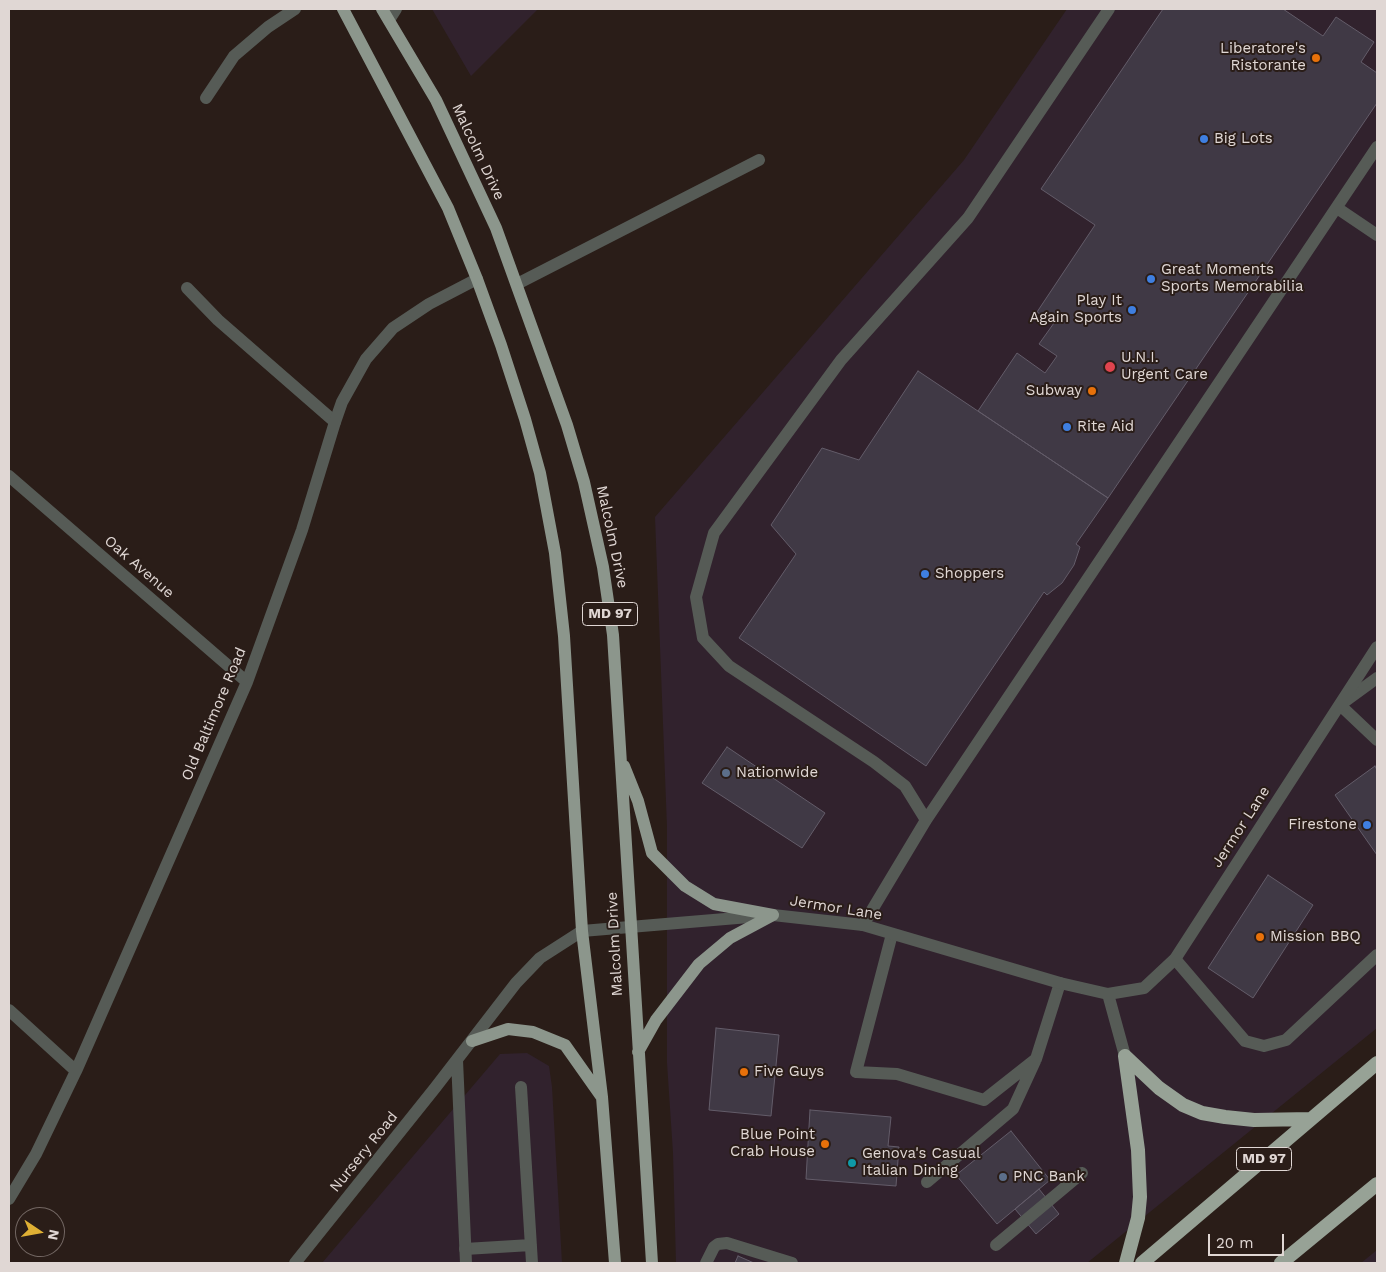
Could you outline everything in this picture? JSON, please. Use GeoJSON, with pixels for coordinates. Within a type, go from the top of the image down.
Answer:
{"type":"FeatureCollection","features":[{"type":"Feature","properties":{"kind":"highway"},"geometry":{"type":"LineString","coordinates":[[1125,1056],[1159,1088],[1183,1105],[1202,1112],[1254,1120],[1311,1119]]}},
{"type":"Feature","properties":{"kind":"highway"},"geometry":{"type":"LineString","coordinates":[[1125,1056],[1138,1150],[1140,1197],[1138,1218],[1126,1263]]}},
{"type":"Feature","properties":{"kind":"highway","name":"MD 97"},"geometry":{"type":"LineString","coordinates":[[1142,1263],[1377,1064]]}},
{"type":"Feature","properties":{"kind":"highway"},"geometry":{"type":"LineString","coordinates":[[1281,1263],[1377,1184]]}},
{"type":"Feature","properties":{"kind":"main road","name":"Malcolm Drive"},"geometry":{"type":"LineString","coordinates":[[343,9],[448,208],[501,345],[540,473],[556,554],[564,636],[582,931],[602,1097],[615,1263]]}},
{"type":"Feature","properties":{"kind":"main road","name":"Malcolm Drive"},"geometry":{"type":"LineString","coordinates":[[382,9],[436,100],[496,228],[567,425],[584,482],[604,567],[613,635],[652,1263]]}},
{"type":"Feature","properties":{"kind":"main road"},"geometry":{"type":"LineString","coordinates":[[620,755],[638,801],[652,853],[685,886],[714,904],[773,915]]}},
{"type":"Feature","properties":{"kind":"main road"},"geometry":{"type":"LineString","coordinates":[[638,1052],[656,1020],[699,964],[730,938],[773,915]]}},
{"type":"Feature","properties":{"kind":"main road"},"geometry":{"type":"LineString","coordinates":[[472,1041],[508,1029],[533,1032],[565,1044],[602,1097]]}},
{"type":"Feature","properties":{"kind":"street"},"geometry":{"type":"LineString","coordinates":[[206,98],[234,56],[268,26],[295,9]]}},
{"type":"Feature","properties":{"kind":"street"},"geometry":{"type":"LineString","coordinates":[[389,20],[396,9]]}},
{"type":"Feature","properties":{"kind":"street"},"geometry":{"type":"LineString","coordinates":[[926,820],[905,786],[874,762],[728,666],[703,638],[696,597],[714,533],[841,360],[968,218],[1109,9]]}},
{"type":"Feature","properties":{"kind":"street"},"geometry":{"type":"LineString","coordinates":[[863,926],[926,820],[1377,148]]}},
{"type":"Feature","properties":{"kind":"street"},"geometry":{"type":"LineString","coordinates":[[517,284],[759,160]]}},
{"type":"Feature","properties":{"kind":"street"},"geometry":{"type":"LineString","coordinates":[[1337,208],[1377,235]]}},
{"type":"Feature","properties":{"kind":"street","name":"Old Baltimore Road"},"geometry":{"type":"LineString","coordinates":[[9,1199],[36,1154],[76,1071],[247,682],[302,530],[342,402],[366,359],[392,328],[429,304],[477,279]]}},
{"type":"Feature","properties":{"kind":"street"},"geometry":{"type":"LineString","coordinates":[[187,288],[218,320],[335,422]]}},
{"type":"Feature","properties":{"kind":"street","name":"Oak Avenue"},"geometry":{"type":"LineString","coordinates":[[9,476],[247,682]]}},
{"type":"Feature","properties":{"kind":"street","name":"Jermor Lane"},"geometry":{"type":"LineString","coordinates":[[582,931],[773,915],[863,926],[1060,983],[1108,994],[1144,988],[1175,959],[1377,647]]}},
{"type":"Feature","properties":{"kind":"street"},"geometry":{"type":"LineString","coordinates":[[1377,678],[1340,705],[1377,740]]}},
{"type":"Feature","properties":{"kind":"street","name":"Nursery Road"},"geometry":{"type":"LineString","coordinates":[[296,1263],[516,983],[540,958],[582,931]]}},
{"type":"Feature","properties":{"kind":"street"},"geometry":{"type":"LineString","coordinates":[[892,934],[856,1072],[897,1074],[984,1100],[1036,1059]]}},
{"type":"Feature","properties":{"kind":"street"},"geometry":{"type":"LineString","coordinates":[[1175,959],[1244,1041],[1264,1046],[1286,1040],[1377,955]]}},
{"type":"Feature","properties":{"kind":"street"},"geometry":{"type":"LineString","coordinates":[[927,1182],[1013,1109],[1036,1059],[1060,983]]}},
{"type":"Feature","properties":{"kind":"street"},"geometry":{"type":"LineString","coordinates":[[1108,994],[1125,1056]]}},
{"type":"Feature","properties":{"kind":"street"},"geometry":{"type":"LineString","coordinates":[[9,1010],[76,1071]]}},
{"type":"Feature","properties":{"kind":"street"},"geometry":{"type":"LineString","coordinates":[[457,1060],[466,1263]]}},
{"type":"Feature","properties":{"kind":"street"},"geometry":{"type":"LineString","coordinates":[[521,1087],[532,1263]]}},
{"type":"Feature","properties":{"kind":"street"},"geometry":{"type":"LineString","coordinates":[[996,1245],[1082,1173]]}},
{"type":"Feature","properties":{"kind":"street"},"geometry":{"type":"LineString","coordinates":[[706,1263],[714,1247],[718,1244],[727,1243],[792,1263]]}},
{"type":"Feature","properties":{"kind":"street"},"geometry":{"type":"LineString","coordinates":[[465,1249],[531,1246]]}},
{"type":"Feature","properties":{"kind":"shaded area"},"geometry":{"type":"Polygon","coordinates":[[[432,9],[538,9],[471,76],[432,9]]]}},
{"type":"Feature","properties":{"kind":"shaded area"},"geometry":{"type":"Polygon","coordinates":[[[1067,9],[1377,9],[1377,1028],[1087,1263],[676,1263],[673,1153],[667,1063],[667,827],[655,517],[964,160],[1067,9]]]}},
{"type":"Feature","properties":{"kind":"shaded area"},"geometry":{"type":"Polygon","coordinates":[[[527,1053],[549,1066],[552,1087],[562,1263],[322,1263],[500,1054],[527,1053]]]}},
{"type":"Feature","properties":{"kind":"shaded area"},"geometry":{"type":"Polygon","coordinates":[[[1377,1250],[1377,1263],[1361,1263],[1377,1250]]]}},
{"type":"Feature","properties":{"kind":"building"},"geometry":{"type":"Polygon","coordinates":[[[1163,9],[1283,9],[1323,36],[1336,17],[1374,42],[1361,62],[1377,73],[1377,103],[1108,498],[978,411],[1017,353],[1045,373],[1057,356],[1039,344],[1054,323],[1037,312],[1095,225],[1041,189],[1163,9]]]}},
{"type":"Feature","properties":{"kind":"building","name":"Shoppers"},"geometry":{"type":"Polygon","coordinates":[[[918,371],[1108,498],[1076,544],[1080,547],[1074,565],[1062,583],[1047,595],[1044,592],[926,766],[739,638],[796,554],[771,525],[822,448],[859,460],[918,371]]]}},
{"type":"Feature","properties":{"kind":"building"},"geometry":{"type":"Polygon","coordinates":[[[727,747],[825,813],[802,848],[702,783],[727,747]]]}},
{"type":"Feature","properties":{"kind":"building","name":"Firestone"},"geometry":{"type":"Polygon","coordinates":[[[1375,766],[1377,770],[1377,855],[1335,795],[1375,766]]]}},
{"type":"Feature","properties":{"kind":"building","name":"Mission BBQ"},"geometry":{"type":"Polygon","coordinates":[[[1268,875],[1313,905],[1253,998],[1208,968],[1268,875]]]}},
{"type":"Feature","properties":{"kind":"building","name":"Five Guys"},"geometry":{"type":"Polygon","coordinates":[[[716,1028],[779,1035],[771,1116],[709,1110],[716,1028]]]}},
{"type":"Feature","properties":{"kind":"building","name":"Genova's Casual Italian Dining"},"geometry":{"type":"Polygon","coordinates":[[[810,1110],[891,1117],[888,1146],[899,1147],[896,1186],[806,1179],[810,1110]]]}},
{"type":"Feature","properties":{"kind":"building","name":"PNC Bank"},"geometry":{"type":"Polygon","coordinates":[[[1011,1131],[1050,1180],[997,1224],[956,1175],[1011,1131]]]}},
{"type":"Feature","properties":{"kind":"building"},"geometry":{"type":"Polygon","coordinates":[[[1039,1189],[1059,1214],[1036,1234],[1015,1209],[1039,1189]]]}},
{"type":"Feature","properties":{"kind":"building"},"geometry":{"type":"Polygon","coordinates":[[[738,1256],[754,1263],[735,1263],[738,1256]]]}},
{"type":"Feature","properties":{"kind":"place","name":"Liberatore's Ristorante"},"geometry":{"type":"Point","coordinates":[1316,58]}},
{"type":"Feature","properties":{"kind":"place","name":"Big Lots"},"geometry":{"type":"Point","coordinates":[1204,139]}},
{"type":"Feature","properties":{"kind":"place","name":"Great Moments Sports Memorabilia"},"geometry":{"type":"Point","coordinates":[1151,279]}},
{"type":"Feature","properties":{"kind":"place","name":"Play It Again Sports"},"geometry":{"type":"Point","coordinates":[1132,310]}},
{"type":"Feature","properties":{"kind":"place","name":"U.N.I. Urgent Care"},"geometry":{"type":"Point","coordinates":[1110,367]}},
{"type":"Feature","properties":{"kind":"place","name":"Subway"},"geometry":{"type":"Point","coordinates":[1092,391]}},
{"type":"Feature","properties":{"kind":"place","name":"Rite Aid"},"geometry":{"type":"Point","coordinates":[1067,427]}},
{"type":"Feature","properties":{"kind":"place","name":"Shoppers"},"geometry":{"type":"Point","coordinates":[925,574]}},
{"type":"Feature","properties":{"kind":"place","name":"Nationwide"},"geometry":{"type":"Point","coordinates":[726,773]}},
{"type":"Feature","properties":{"kind":"place","name":"Firestone"},"geometry":{"type":"Point","coordinates":[1367,825]}},
{"type":"Feature","properties":{"kind":"place","name":"Mission BBQ"},"geometry":{"type":"Point","coordinates":[1260,937]}},
{"type":"Feature","properties":{"kind":"place","name":"Five Guys"},"geometry":{"type":"Point","coordinates":[744,1072]}},
{"type":"Feature","properties":{"kind":"place","name":"Blue Point Crab House"},"geometry":{"type":"Point","coordinates":[825,1144]}},
{"type":"Feature","properties":{"kind":"place","name":"Genova's Casual Italian Dining"},"geometry":{"type":"Point","coordinates":[852,1163]}},
{"type":"Feature","properties":{"kind":"place","name":"PNC Bank"},"geometry":{"type":"Point","coordinates":[1003,1177]}}]}
